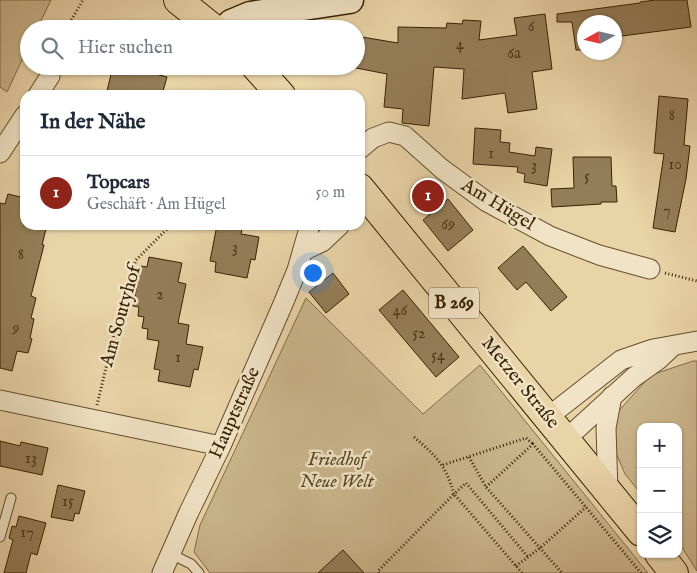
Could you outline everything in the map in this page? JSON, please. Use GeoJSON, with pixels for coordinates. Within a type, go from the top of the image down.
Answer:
{"type":"FeatureCollection","features":[{"type":"Feature","properties":{"kind":"main road"},"geometry":{"type":"LineString","coordinates":[[178,0],[203,20]]}},
{"type":"Feature","properties":{"kind":"main road"},"geometry":{"type":"LineString","coordinates":[[238,20],[291,4],[350,0]]}},
{"type":"Feature","properties":{"kind":"main road"},"geometry":{"type":"LineString","coordinates":[[263,75],[277,90]]}},
{"type":"Feature","properties":{"kind":"main road","name":"Metzer Straße"},"geometry":{"type":"LineString","coordinates":[[365,199],[566,439],[637,527]]}},
{"type":"Feature","properties":{"kind":"main road"},"geometry":{"type":"LineString","coordinates":[[662,558],[674,573]]}},
{"type":"Feature","properties":{"kind":"street"},"geometry":{"type":"LineString","coordinates":[[41,90],[50,76]]}},
{"type":"Feature","properties":{"kind":"street"},"geometry":{"type":"LineString","coordinates":[[0,152],[20,122]]}},
{"type":"Feature","properties":{"kind":"street","name":"Am Hügel"},"geometry":{"type":"LineString","coordinates":[[365,145],[373,138],[389,132],[405,136],[442,169],[487,202],[550,236],[599,255],[650,269]]}},
{"type":"Feature","properties":{"kind":"street","name":"Hauptstraße"},"geometry":{"type":"LineString","coordinates":[[162,573],[221,446],[283,304],[303,251],[309,230]]}},
{"type":"Feature","properties":{"kind":"street"},"geometry":{"type":"LineString","coordinates":[[303,251],[322,242],[335,230]]}},
{"type":"Feature","properties":{"kind":"street"},"geometry":{"type":"LineString","coordinates":[[548,418],[621,360],[653,349],[697,341]]}},
{"type":"Feature","properties":{"kind":"street"},"geometry":{"type":"LineString","coordinates":[[566,439],[612,396],[673,346]]}},
{"type":"Feature","properties":{"kind":"street"},"geometry":{"type":"LineString","coordinates":[[608,491],[606,428],[612,396]]}},
{"type":"Feature","properties":{"kind":"street"},"geometry":{"type":"LineString","coordinates":[[0,400],[221,446]]}},
{"type":"Feature","properties":{"kind":"lane"},"geometry":{"type":"LineString","coordinates":[[0,537],[11,498]]}},
{"type":"Feature","properties":{"kind":"lane"},"geometry":{"type":"LineString","coordinates":[[171,554],[191,564],[199,573]]}},
{"type":"Feature","properties":{"kind":"path"},"geometry":{"type":"LineString","coordinates":[[71,20],[83,0]]}},
{"type":"Feature","properties":{"kind":"path","name":"Am Soutyhof"},"geometry":{"type":"LineString","coordinates":[[94,420],[124,293],[136,260],[166,230]]}},
{"type":"Feature","properties":{"kind":"path"},"geometry":{"type":"LineString","coordinates":[[650,269],[697,281]]}},
{"type":"Feature","properties":{"kind":"path"},"geometry":{"type":"LineString","coordinates":[[414,437],[437,457],[448,474],[454,494],[522,573]]}},
{"type":"Feature","properties":{"kind":"path"},"geometry":{"type":"LineString","coordinates":[[443,465],[526,438],[641,573]]}},
{"type":"Feature","properties":{"kind":"path"},"geometry":{"type":"LineString","coordinates":[[486,487],[533,444]]}},
{"type":"Feature","properties":{"kind":"path"},"geometry":{"type":"LineString","coordinates":[[469,457],[486,487],[562,573]]}},
{"type":"Feature","properties":{"kind":"path"},"geometry":{"type":"LineString","coordinates":[[379,573],[378,571],[466,483],[528,557]]}},
{"type":"Feature","properties":{"kind":"path"},"geometry":{"type":"LineString","coordinates":[[516,566],[540,548],[586,507]]}},
{"type":"Feature","properties":{"kind":"green space"},"geometry":{"type":"Polygon","coordinates":[[[0,0],[51,0],[41,20],[20,20],[20,64],[7,92],[0,87],[0,0]]]}},
{"type":"Feature","properties":{"kind":"green space","name":"Friedhof Neue Welt"},"geometry":{"type":"Polygon","coordinates":[[[306,298],[423,414],[480,365],[648,573],[210,573],[194,552],[200,525],[306,298]]]}},
{"type":"Feature","properties":{"kind":"green space"},"geometry":{"type":"Polygon","coordinates":[[[697,361],[697,571],[682,547],[682,423],[637,423],[637,489],[625,474],[616,453],[615,415],[651,375],[697,361]]]}},
{"type":"Feature","properties":{"kind":"building"},"geometry":{"type":"Polygon","coordinates":[[[687,0],[691,27],[622,36],[622,15],[577,15],[576,50],[572,22],[557,22],[557,14],[640,2],[687,0]]]}},
{"type":"Feature","properties":{"kind":"building"},"geometry":{"type":"Polygon","coordinates":[[[545,14],[552,69],[532,72],[537,109],[508,113],[505,93],[462,99],[464,69],[434,67],[429,126],[402,123],[403,109],[384,107],[387,74],[365,70],[365,38],[398,43],[398,27],[446,28],[447,23],[462,24],[463,20],[481,21],[479,40],[517,35],[514,18],[545,14]]]}},
{"type":"Feature","properties":{"kind":"building"},"geometry":{"type":"Polygon","coordinates":[[[111,75],[160,75],[167,77],[163,90],[107,90],[111,75]]]}},
{"type":"Feature","properties":{"kind":"building"},"geometry":{"type":"Polygon","coordinates":[[[659,96],[688,99],[684,145],[690,146],[686,179],[675,232],[653,228],[664,154],[654,153],[659,96]]]}},
{"type":"Feature","properties":{"kind":"building"},"geometry":{"type":"Polygon","coordinates":[[[475,128],[501,130],[500,142],[510,143],[509,152],[535,156],[536,147],[552,149],[547,186],[524,182],[525,174],[517,172],[518,167],[473,164],[475,128]]]}},
{"type":"Feature","properties":{"kind":"building"},"geometry":{"type":"Polygon","coordinates":[[[573,157],[611,157],[612,186],[616,186],[617,202],[552,207],[551,189],[574,188],[573,157]]]}},
{"type":"Feature","properties":{"kind":"building"},"geometry":{"type":"Polygon","coordinates":[[[8,194],[20,197],[20,230],[46,230],[42,245],[44,245],[31,296],[36,298],[31,318],[34,319],[30,338],[32,339],[28,353],[17,351],[12,371],[0,368],[0,203],[5,204],[8,194]]]}},
{"type":"Feature","properties":{"kind":"building"},"geometry":{"type":"Polygon","coordinates":[[[448,199],[473,230],[448,251],[423,220],[448,199]]]}},
{"type":"Feature","properties":{"kind":"building"},"geometry":{"type":"Polygon","coordinates":[[[216,230],[242,230],[241,234],[259,237],[255,260],[251,259],[247,278],[215,272],[216,262],[210,261],[216,230]]]}},
{"type":"Feature","properties":{"kind":"building"},"geometry":{"type":"Polygon","coordinates":[[[523,246],[567,297],[551,311],[526,282],[517,290],[498,268],[523,246]]]}},
{"type":"Feature","properties":{"kind":"building"},"geometry":{"type":"Polygon","coordinates":[[[149,257],[182,263],[178,282],[186,284],[178,323],[189,325],[186,344],[203,347],[198,370],[194,369],[190,387],[158,381],[160,370],[154,369],[159,341],[147,339],[148,329],[142,328],[144,317],[138,316],[139,307],[133,306],[141,266],[147,267],[149,257]]]}},
{"type":"Feature","properties":{"kind":"building"},"geometry":{"type":"Polygon","coordinates":[[[333,273],[349,294],[326,313],[309,292],[333,273]]]}},
{"type":"Feature","properties":{"kind":"building"},"geometry":{"type":"Polygon","coordinates":[[[403,290],[459,357],[436,377],[379,310],[403,290]]]}},
{"type":"Feature","properties":{"kind":"building"},"geometry":{"type":"Polygon","coordinates":[[[0,441],[20,446],[21,442],[48,448],[42,475],[0,466],[0,441]]]}},
{"type":"Feature","properties":{"kind":"building"},"geometry":{"type":"Polygon","coordinates":[[[58,485],[85,491],[79,514],[75,513],[73,521],[51,517],[58,485]]]}},
{"type":"Feature","properties":{"kind":"building"},"geometry":{"type":"Polygon","coordinates":[[[19,516],[46,523],[37,555],[31,553],[26,573],[4,573],[13,540],[9,538],[12,526],[16,527],[19,516]]]}},
{"type":"Feature","properties":{"kind":"building"},"geometry":{"type":"Polygon","coordinates":[[[343,550],[364,573],[318,573],[343,550]]]}},
{"type":"Feature","properties":{"kind":"place","name":"Topcars"},"geometry":{"type":"Point","coordinates":[428,196]}}]}
